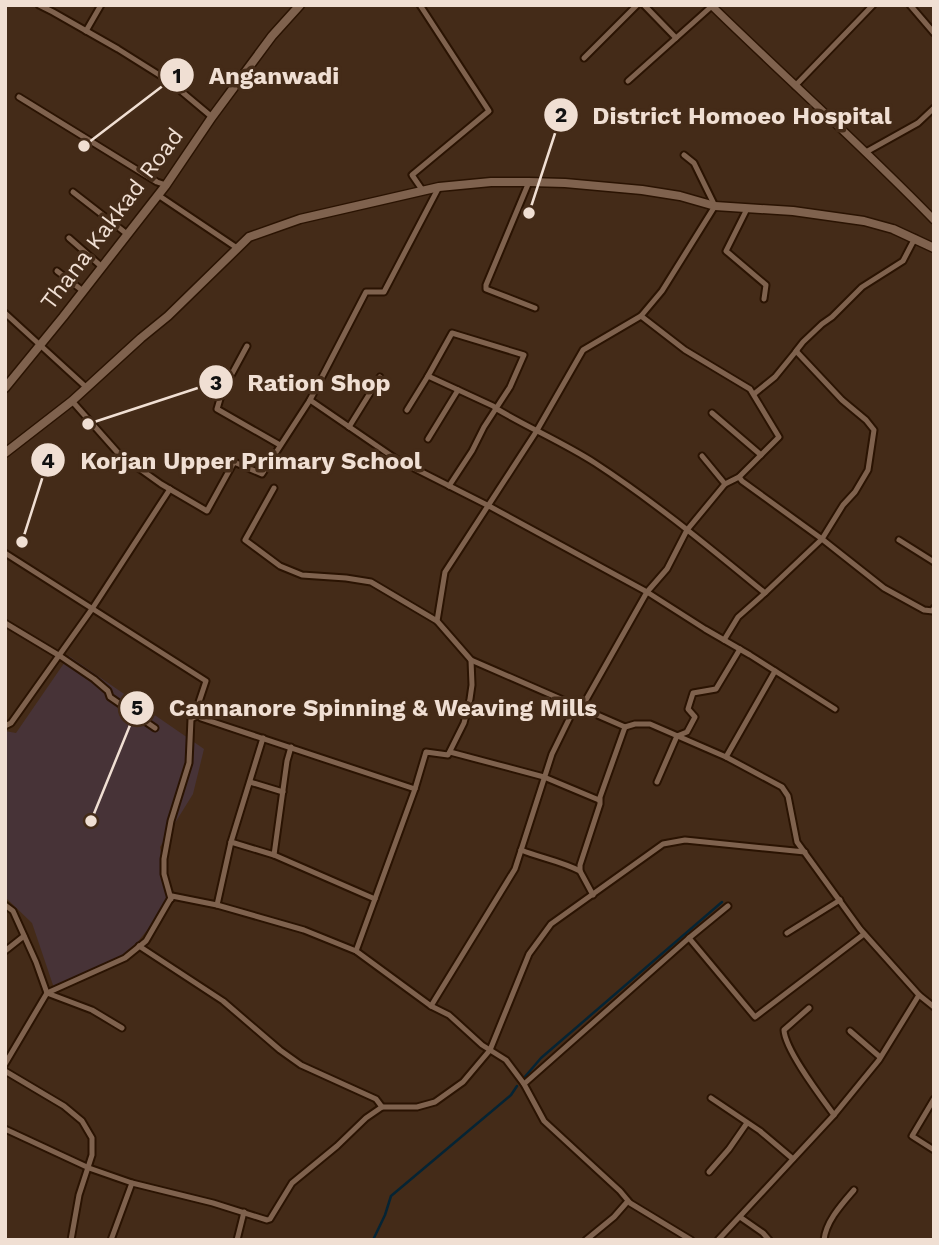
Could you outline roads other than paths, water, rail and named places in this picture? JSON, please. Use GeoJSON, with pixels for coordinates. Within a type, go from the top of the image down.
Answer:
{"type":"FeatureCollection","features":[{"type":"Feature","properties":{"kind":"main road","name":"Thana Kakkad Road"},"geometry":{"type":"LineString","coordinates":[[5,388],[166,185],[272,36],[300,5]]}},
{"type":"Feature","properties":{"kind":"main road"},"geometry":{"type":"LineString","coordinates":[[5,453],[72,401],[168,316],[248,237],[300,219],[439,187],[491,182],[529,182],[642,190],[680,196],[715,206],[830,215],[864,221],[893,229],[934,248]]}},
{"type":"Feature","properties":{"kind":"street"},"geometry":{"type":"LineString","coordinates":[[39,5],[169,81],[212,117]]}},
{"type":"Feature","properties":{"kind":"street"},"geometry":{"type":"LineString","coordinates":[[86,31],[101,5]]}},
{"type":"Feature","properties":{"kind":"street"},"geometry":{"type":"LineString","coordinates":[[420,5],[489,111],[412,175],[423,191]]}},
{"type":"Feature","properties":{"kind":"street"},"geometry":{"type":"LineString","coordinates":[[584,58],[637,5]]}},
{"type":"Feature","properties":{"kind":"street"},"geometry":{"type":"LineString","coordinates":[[644,5],[676,37]]}},
{"type":"Feature","properties":{"kind":"street"},"geometry":{"type":"LineString","coordinates":[[628,81],[712,5],[934,220]]}},
{"type":"Feature","properties":{"kind":"street"},"geometry":{"type":"LineString","coordinates":[[794,86],[873,5]]}},
{"type":"Feature","properties":{"kind":"street"},"geometry":{"type":"LineString","coordinates":[[910,5],[934,33]]}},
{"type":"Feature","properties":{"kind":"street"},"geometry":{"type":"LineString","coordinates":[[19,97],[166,185]]}},
{"type":"Feature","properties":{"kind":"street"},"geometry":{"type":"LineString","coordinates":[[866,152],[918,122],[934,108]]}},
{"type":"Feature","properties":{"kind":"street"},"geometry":{"type":"LineString","coordinates":[[437,621],[446,572],[536,432],[583,350],[641,316],[662,291],[715,206],[694,163],[684,155]]}},
{"type":"Feature","properties":{"kind":"street"},"geometry":{"type":"LineString","coordinates":[[529,182],[486,289],[535,308]]}},
{"type":"Feature","properties":{"kind":"street"},"geometry":{"type":"LineString","coordinates":[[72,401],[120,454],[207,511],[234,462],[262,474],[310,400],[366,292],[384,292],[439,187]]}},
{"type":"Feature","properties":{"kind":"street"},"geometry":{"type":"LineString","coordinates":[[73,192],[128,234]]}},
{"type":"Feature","properties":{"kind":"street"},"geometry":{"type":"LineString","coordinates":[[158,195],[237,248]]}},
{"type":"Feature","properties":{"kind":"street"},"geometry":{"type":"LineString","coordinates":[[747,208],[726,251],[766,285],[764,299]]}},
{"type":"Feature","properties":{"kind":"street"},"geometry":{"type":"LineString","coordinates":[[69,238],[102,267]]}},
{"type":"Feature","properties":{"kind":"street"},"geometry":{"type":"LineString","coordinates":[[754,394],[775,377],[803,342],[862,287],[903,261],[915,238]]}},
{"type":"Feature","properties":{"kind":"street"},"geometry":{"type":"LineString","coordinates":[[57,271],[83,291]]}},
{"type":"Feature","properties":{"kind":"street"},"geometry":{"type":"LineString","coordinates":[[5,313],[87,388]]}},
{"type":"Feature","properties":{"kind":"street"},"geometry":{"type":"LineString","coordinates":[[431,1006],[515,869],[552,754],[647,592],[667,569],[687,530],[725,484],[739,477],[779,437],[750,389],[685,350],[641,316]]}},
{"type":"Feature","properties":{"kind":"street"},"geometry":{"type":"LineString","coordinates":[[407,410],[452,333],[524,355],[510,387],[449,486]]}},
{"type":"Feature","properties":{"kind":"street"},"geometry":{"type":"LineString","coordinates":[[247,346],[222,392],[217,409],[280,445]]}},
{"type":"Feature","properties":{"kind":"street"},"geometry":{"type":"LineString","coordinates":[[724,640],[738,617],[822,539],[868,470],[874,430],[866,419],[842,400],[797,350]]}},
{"type":"Feature","properties":{"kind":"street"},"geometry":{"type":"LineString","coordinates":[[428,376],[497,409],[594,463],[687,530],[765,593]]}},
{"type":"Feature","properties":{"kind":"street"},"geometry":{"type":"LineString","coordinates":[[349,426],[380,377]]}},
{"type":"Feature","properties":{"kind":"street"},"geometry":{"type":"LineString","coordinates":[[428,439],[458,390]]}},
{"type":"Feature","properties":{"kind":"street"},"geometry":{"type":"LineString","coordinates":[[310,400],[396,459],[647,592],[835,709]]}},
{"type":"Feature","properties":{"kind":"street"},"geometry":{"type":"LineString","coordinates":[[712,413],[761,455]]}},
{"type":"Feature","properties":{"kind":"street"},"geometry":{"type":"LineString","coordinates":[[702,456],[725,484]]}},
{"type":"Feature","properties":{"kind":"street"},"geometry":{"type":"LineString","coordinates":[[739,477],[884,588],[924,610],[933,611],[934,608]]}},
{"type":"Feature","properties":{"kind":"street"},"geometry":{"type":"LineString","coordinates":[[274,488],[245,540],[280,566],[302,575],[371,582],[437,621],[471,660],[625,726],[650,724],[726,757],[782,787],[788,796],[797,842],[864,934],[919,995],[934,1007]]}},
{"type":"Feature","properties":{"kind":"street"},"geometry":{"type":"LineString","coordinates":[[5,726],[12,723],[60,656],[170,489]]}},
{"type":"Feature","properties":{"kind":"street"},"geometry":{"type":"LineString","coordinates":[[899,540],[934,562]]}},
{"type":"Feature","properties":{"kind":"street"},"geometry":{"type":"LineString","coordinates":[[5,553],[206,681],[196,711],[201,718],[415,789]]}},
{"type":"Feature","properties":{"kind":"street"},"geometry":{"type":"LineString","coordinates":[[5,623],[94,678],[108,691],[110,697],[155,728]]}},
{"type":"Feature","properties":{"kind":"street"},"geometry":{"type":"LineString","coordinates":[[657,782],[677,736],[687,732],[695,717],[688,709],[693,693],[716,689],[740,649]]}},
{"type":"Feature","properties":{"kind":"street"},"geometry":{"type":"LineString","coordinates":[[450,752],[464,723],[470,699],[471,660]]}},
{"type":"Feature","properties":{"kind":"street"},"geometry":{"type":"LineString","coordinates":[[726,757],[775,671]]}},
{"type":"Feature","properties":{"kind":"street"},"geometry":{"type":"LineString","coordinates":[[171,899],[164,874],[164,859],[171,821],[189,763],[191,719],[197,716]]}},
{"type":"Feature","properties":{"kind":"street"},"geometry":{"type":"LineString","coordinates":[[593,895],[580,871],[580,865],[600,804],[600,796],[625,726]]}},
{"type":"Feature","properties":{"kind":"street"},"geometry":{"type":"LineString","coordinates":[[217,905],[231,842],[263,738]]}},
{"type":"Feature","properties":{"kind":"street"},"geometry":{"type":"LineString","coordinates":[[274,855],[291,747]]}},
{"type":"Feature","properties":{"kind":"street"},"geometry":{"type":"LineString","coordinates":[[356,951],[426,752],[450,752],[544,777],[598,800],[600,796]]}},
{"type":"Feature","properties":{"kind":"street"},"geometry":{"type":"LineString","coordinates":[[250,782],[283,792]]}},
{"type":"Feature","properties":{"kind":"street"},"geometry":{"type":"LineString","coordinates":[[5,1129],[89,1168],[132,1183],[270,1219],[292,1183],[366,1118],[382,1107],[417,1107],[435,1102],[463,1082],[490,1050],[529,954],[551,924],[663,844],[685,840],[804,852]]}},
{"type":"Feature","properties":{"kind":"street"},"geometry":{"type":"LineString","coordinates":[[231,842],[274,855],[375,899]]}},
{"type":"Feature","properties":{"kind":"street"},"geometry":{"type":"LineString","coordinates":[[521,850],[565,863],[580,871]]}},
{"type":"Feature","properties":{"kind":"street"},"geometry":{"type":"LineString","coordinates":[[5,1064],[47,993],[125,958],[146,941],[172,896],[217,905],[304,930],[356,951],[431,1006],[449,1015],[482,1045],[506,1060],[524,1084],[544,1121],[628,1201],[691,1240]]}},
{"type":"Feature","properties":{"kind":"street"},"geometry":{"type":"LineString","coordinates":[[787,933],[840,900]]}},
{"type":"Feature","properties":{"kind":"street"},"geometry":{"type":"LineString","coordinates":[[5,905],[13,911],[47,993],[92,1010],[122,1028]]}},
{"type":"Feature","properties":{"kind":"street"},"geometry":{"type":"LineString","coordinates":[[524,1084],[728,906]]}},
{"type":"Feature","properties":{"kind":"street"},"geometry":{"type":"LineString","coordinates":[[689,938],[755,1017],[864,934]]}},
{"type":"Feature","properties":{"kind":"street"},"geometry":{"type":"LineString","coordinates":[[5,951],[24,936]]}},
{"type":"Feature","properties":{"kind":"street"},"geometry":{"type":"LineString","coordinates":[[139,946],[223,1001],[301,1065],[376,1099],[382,1107]]}},
{"type":"Feature","properties":{"kind":"street"},"geometry":{"type":"LineString","coordinates":[[718,1240],[834,1115],[880,1057],[919,995]]}},
{"type":"Feature","properties":{"kind":"street"},"geometry":{"type":"LineString","coordinates":[[809,1009],[784,1030],[784,1037],[834,1115]]}},
{"type":"Feature","properties":{"kind":"street"},"geometry":{"type":"LineString","coordinates":[[850,1031],[880,1057]]}},
{"type":"Feature","properties":{"kind":"street"},"geometry":{"type":"LineString","coordinates":[[5,1071],[64,1106],[82,1121],[92,1138],[92,1155],[79,1195],[71,1240]]}},
{"type":"Feature","properties":{"kind":"street"},"geometry":{"type":"LineString","coordinates":[[711,1098],[793,1159]]}},
{"type":"Feature","properties":{"kind":"street"},"geometry":{"type":"LineString","coordinates":[[934,1099],[912,1136],[934,1150]]}},
{"type":"Feature","properties":{"kind":"street"},"geometry":{"type":"LineString","coordinates":[[709,1172],[747,1123]]}},
{"type":"Feature","properties":{"kind":"street"},"geometry":{"type":"LineString","coordinates":[[111,1240],[132,1183]]}},
{"type":"Feature","properties":{"kind":"street"},"geometry":{"type":"LineString","coordinates":[[824,1240],[825,1232],[836,1213],[854,1190]]}},
{"type":"Feature","properties":{"kind":"street"},"geometry":{"type":"LineString","coordinates":[[586,1240],[614,1217],[628,1201]]}},
{"type":"Feature","properties":{"kind":"street"},"geometry":{"type":"LineString","coordinates":[[237,1240],[244,1212]]}},
{"type":"Feature","properties":{"kind":"street"},"geometry":{"type":"LineString","coordinates":[[740,1217],[769,1240]]}},
{"type":"Feature","properties":{"kind":"waterway"},"geometry":{"type":"LineString","coordinates":[[523,1079],[541,1058],[722,902]]}},
{"type":"Feature","properties":{"kind":"waterway"},"geometry":{"type":"LineString","coordinates":[[373,1240],[391,1196],[511,1095],[517,1086]]}},
{"type":"Feature","properties":{"kind":"place","name":"Anganwadi"},"geometry":{"type":"Point","coordinates":[84,146]}},
{"type":"Feature","properties":{"kind":"place","name":"District Homoeo Hospital"},"geometry":{"type":"Point","coordinates":[529,213]}},
{"type":"Feature","properties":{"kind":"place","name":"Ration Shop"},"geometry":{"type":"Point","coordinates":[88,424]}},
{"type":"Feature","properties":{"kind":"place","name":"Korjan Upper Primary School"},"geometry":{"type":"Point","coordinates":[22,542]}},
{"type":"Feature","properties":{"kind":"place","name":"Cannanore Spinning & Weaving Mills"},"geometry":{"type":"Point","coordinates":[91,821]}}]}
